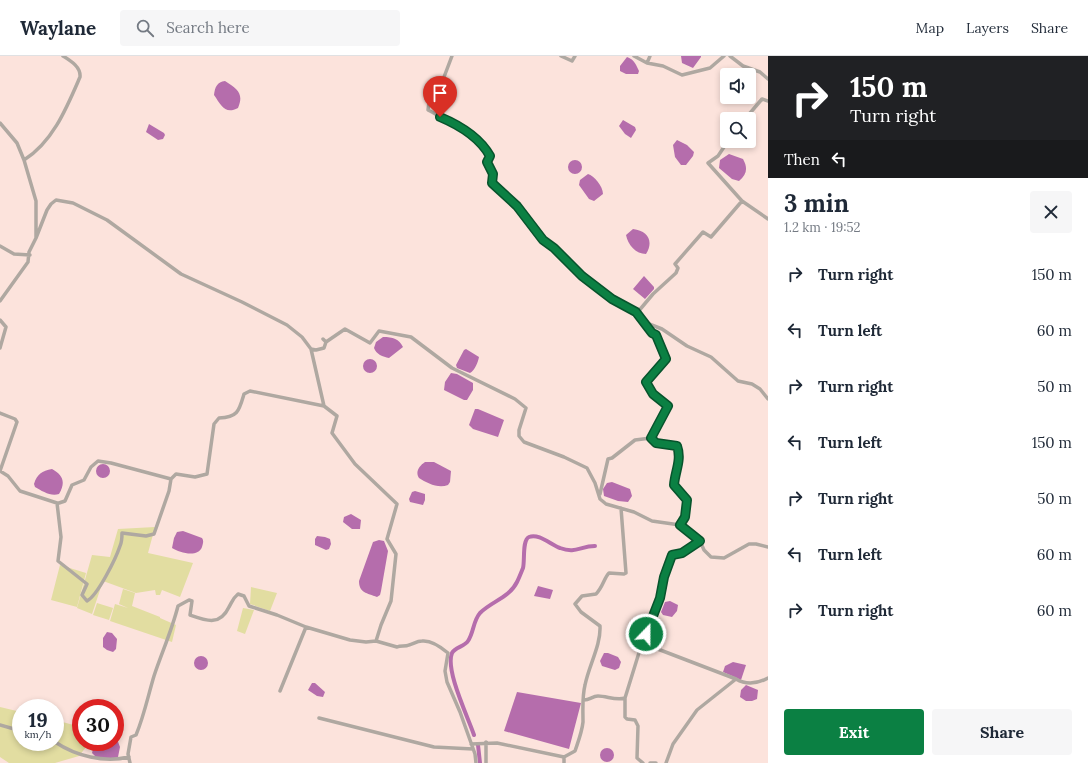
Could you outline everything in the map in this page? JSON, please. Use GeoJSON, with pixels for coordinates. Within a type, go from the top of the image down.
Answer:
{"type":"FeatureCollection","features":[{"type":"Feature","properties":{"kind":"street"},"geometry":{"type":"LineString","coordinates":[[24,160],[36,153],[50,137],[80,77],[81,74],[78,68],[63,56]]}},
{"type":"Feature","properties":{"kind":"street"},"geometry":{"type":"LineString","coordinates":[[452,56],[441,85],[429,102],[428,110],[464,129],[487,151],[490,156],[487,162],[493,174],[492,183],[517,206],[543,240],[601,292],[637,313],[656,335],[666,359],[646,382],[653,394],[668,406],[651,438]]}},
{"type":"Feature","properties":{"kind":"street"},"geometry":{"type":"LineString","coordinates":[[561,56],[572,61],[575,56]]}},
{"type":"Feature","properties":{"kind":"street"},"geometry":{"type":"LineString","coordinates":[[634,56],[647,63],[663,66],[682,75],[710,68],[724,56]]}},
{"type":"Feature","properties":{"kind":"street"},"geometry":{"type":"LineString","coordinates":[[647,63],[650,56]]}},
{"type":"Feature","properties":{"kind":"street"},"geometry":{"type":"LineString","coordinates":[[730,56],[743,66],[760,72],[768,79]]}},
{"type":"Feature","properties":{"kind":"street"},"geometry":{"type":"LineString","coordinates":[[751,112],[762,99],[768,101]]}},
{"type":"Feature","properties":{"kind":"street"},"geometry":{"type":"LineString","coordinates":[[0,123],[17,143],[24,160],[36,201],[36,238]]}},
{"type":"Feature","properties":{"kind":"street"},"geometry":{"type":"LineString","coordinates":[[723,148],[718,156],[708,163],[742,201],[768,219]]}},
{"type":"Feature","properties":{"kind":"street"},"geometry":{"type":"LineString","coordinates":[[0,301],[28,262],[30,255],[29,252],[51,204],[56,200],[73,203],[107,220],[181,274],[242,302],[287,325],[302,337],[311,349],[324,406]]}},
{"type":"Feature","properties":{"kind":"street"},"geometry":{"type":"LineString","coordinates":[[637,313],[653,294],[676,273],[678,268],[675,264],[703,232],[710,237],[742,201]]}},
{"type":"Feature","properties":{"kind":"street"},"geometry":{"type":"LineString","coordinates":[[0,246],[14,254],[30,255]]}},
{"type":"Feature","properties":{"kind":"street"},"geometry":{"type":"LineString","coordinates":[[0,320],[6,327],[0,348]]}},
{"type":"Feature","properties":{"kind":"street"},"geometry":{"type":"LineString","coordinates":[[643,321],[662,329],[687,346],[711,357],[738,381],[752,384],[760,389],[768,399]]}},
{"type":"Feature","properties":{"kind":"street"},"geometry":{"type":"LineString","coordinates":[[311,349],[316,350],[324,348],[325,340],[345,329],[370,343],[379,331],[411,337],[452,368],[515,399],[526,408],[519,430],[519,436],[524,442],[564,457],[587,468],[600,495],[600,499],[606,504],[634,512],[652,521],[680,525],[700,541],[704,550],[711,557],[722,559],[749,544],[768,546]]}},
{"type":"Feature","properties":{"kind":"street"},"geometry":{"type":"LineString","coordinates":[[57,503],[61,537],[58,561],[86,584],[82,595],[87,601],[103,582],[120,545],[122,533],[146,536],[154,534],[169,491],[171,479],[176,474],[195,477],[207,474],[214,424],[219,418],[231,417],[239,410],[244,394],[250,391],[324,406],[338,416],[332,433],[355,464],[397,504],[387,539],[396,554],[391,601],[376,641]]}},
{"type":"Feature","properties":{"kind":"street"},"geometry":{"type":"LineString","coordinates":[[0,413],[15,419],[17,422],[0,471],[8,476],[20,491],[57,503],[65,501],[72,485],[84,480],[90,467],[98,462],[112,463],[171,479]]}},
{"type":"Feature","properties":{"kind":"street"},"geometry":{"type":"LineString","coordinates":[[600,495],[608,459],[612,458],[635,440],[651,438]]}},
{"type":"Feature","properties":{"kind":"street"},"geometry":{"type":"LineString","coordinates":[[651,438],[656,443],[677,446],[680,454],[674,485],[687,500],[685,517],[680,525]]}},
{"type":"Feature","properties":{"kind":"street"},"geometry":{"type":"LineString","coordinates":[[471,744],[486,742],[510,745],[564,757],[575,751],[583,723],[583,700],[589,667],[599,640],[600,626],[581,612],[575,604],[582,596],[596,594],[603,586],[606,575],[609,573],[626,573],[621,508]]}},
{"type":"Feature","properties":{"kind":"street"},"geometry":{"type":"LineString","coordinates":[[643,763],[637,758],[638,726],[635,720],[627,719],[625,717],[624,698],[642,643],[660,598],[664,577],[672,555],[682,553],[700,541]]}},
{"type":"Feature","properties":{"kind":"street"},"geometry":{"type":"LineString","coordinates":[[130,763],[129,757],[131,737],[136,735],[140,726],[154,675],[169,638],[178,606],[189,600],[192,601],[190,616],[214,621],[220,620],[224,616],[232,599],[238,594],[244,596],[249,606],[277,615],[306,627],[350,640],[366,642],[376,641],[397,647],[407,646],[421,641],[427,642],[448,653],[445,671],[447,682],[460,712],[473,749],[476,763]]}},
{"type":"Feature","properties":{"kind":"street"},"geometry":{"type":"LineString","coordinates":[[280,691],[306,627]]}},
{"type":"Feature","properties":{"kind":"street"},"geometry":{"type":"LineString","coordinates":[[642,643],[736,679],[744,684],[750,684],[768,678]]}},
{"type":"Feature","properties":{"kind":"street"},"geometry":{"type":"LineString","coordinates":[[666,763],[674,744],[697,710],[736,679]]}},
{"type":"Feature","properties":{"kind":"street"},"geometry":{"type":"LineString","coordinates":[[583,700],[596,696],[620,699],[624,698]]}},
{"type":"Feature","properties":{"kind":"street"},"geometry":{"type":"LineString","coordinates":[[319,718],[434,747],[473,749]]}},
{"type":"Feature","properties":{"kind":"street"},"geometry":{"type":"LineString","coordinates":[[0,724],[12,728]]}},
{"type":"Feature","properties":{"kind":"street"},"geometry":{"type":"LineString","coordinates":[[486,742],[486,763]]}},
{"type":"Feature","properties":{"kind":"street"},"geometry":{"type":"LineString","coordinates":[[64,747],[86,759],[110,762],[122,761],[129,757]]}},
{"type":"Feature","properties":{"kind":"street"},"geometry":{"type":"LineString","coordinates":[[564,757],[564,763]]}},
{"type":"Feature","properties":{"kind":"street"},"geometry":{"type":"LineString","coordinates":[[90,763],[93,759]]}},
{"type":"Feature","properties":{"kind":"street"},"geometry":{"type":"LineString","coordinates":[[650,763],[656,763]]}},
{"type":"Feature","properties":{"kind":"shaded area"},"geometry":{"type":"Polygon","coordinates":[[[681,56],[701,57],[693,68],[682,63],[681,56]]]}},
{"type":"Feature","properties":{"kind":"shaded area"},"geometry":{"type":"Polygon","coordinates":[[[627,57],[635,63],[639,71],[638,74],[626,74],[620,71],[620,66],[627,57]]]}},
{"type":"Feature","properties":{"kind":"shaded area"},"geometry":{"type":"Polygon","coordinates":[[[225,81],[236,89],[240,95],[240,103],[238,108],[234,110],[227,110],[224,108],[214,95],[217,85],[220,82],[225,81]]]}},
{"type":"Feature","properties":{"kind":"shaded area"},"geometry":{"type":"Polygon","coordinates":[[[623,120],[635,127],[636,130],[631,138],[625,134],[619,126],[623,120]]]}},
{"type":"Feature","properties":{"kind":"shaded area"},"geometry":{"type":"Polygon","coordinates":[[[149,124],[164,133],[165,135],[163,139],[158,140],[146,132],[149,124]]]}},
{"type":"Feature","properties":{"kind":"shaded area"},"geometry":{"type":"Polygon","coordinates":[[[677,140],[687,145],[694,152],[693,156],[686,165],[681,165],[675,157],[673,145],[677,140]]]}},
{"type":"Feature","properties":{"kind":"shaded area"},"geometry":{"type":"Polygon","coordinates":[[[729,154],[743,159],[745,162],[746,171],[744,176],[739,181],[732,179],[719,168],[720,160],[729,154]]]}},
{"type":"Feature","properties":{"kind":"shaded area"},"geometry":{"type":"Polygon","coordinates":[[[572,160],[578,160],[582,164],[582,170],[578,174],[572,174],[568,170],[568,164],[572,160]]]}},
{"type":"Feature","properties":{"kind":"shaded area"},"geometry":{"type":"Polygon","coordinates":[[[588,174],[598,182],[603,191],[603,194],[594,201],[589,199],[579,185],[580,180],[588,174]]]}},
{"type":"Feature","properties":{"kind":"shaded area"},"geometry":{"type":"Polygon","coordinates":[[[633,229],[646,234],[648,237],[649,245],[646,254],[636,251],[629,242],[626,235],[633,229]]]}},
{"type":"Feature","properties":{"kind":"shaded area"},"geometry":{"type":"Polygon","coordinates":[[[644,276],[654,287],[645,299],[633,289],[644,276]]]}},
{"type":"Feature","properties":{"kind":"shaded area"},"geometry":{"type":"Polygon","coordinates":[[[383,337],[395,339],[400,342],[403,347],[389,358],[378,354],[374,348],[376,342],[383,337]]]}},
{"type":"Feature","properties":{"kind":"shaded area"},"geometry":{"type":"Polygon","coordinates":[[[466,349],[479,357],[475,368],[470,373],[457,368],[456,365],[466,349]]]}},
{"type":"Feature","properties":{"kind":"shaded area"},"geometry":{"type":"Polygon","coordinates":[[[370,359],[375,361],[377,366],[375,371],[370,373],[365,371],[363,366],[365,361],[370,359]]]}},
{"type":"Feature","properties":{"kind":"shaded area"},"geometry":{"type":"Polygon","coordinates":[[[451,373],[457,374],[473,383],[473,390],[467,400],[444,390],[445,382],[451,373]]]}},
{"type":"Feature","properties":{"kind":"shaded area"},"geometry":{"type":"Polygon","coordinates":[[[475,409],[504,420],[498,437],[473,429],[469,425],[475,409]]]}},
{"type":"Feature","properties":{"kind":"shaded area"},"geometry":{"type":"Polygon","coordinates":[[[425,462],[434,462],[451,471],[450,482],[448,485],[437,486],[419,478],[417,474],[418,469],[425,462]]]}},
{"type":"Feature","properties":{"kind":"shaded area"},"geometry":{"type":"Polygon","coordinates":[[[100,464],[106,464],[110,468],[110,474],[106,478],[100,478],[96,474],[96,468],[100,464]]]}},
{"type":"Feature","properties":{"kind":"shaded area"},"geometry":{"type":"Polygon","coordinates":[[[52,469],[61,476],[63,482],[59,494],[56,495],[44,492],[35,487],[34,484],[40,474],[52,469]]]}},
{"type":"Feature","properties":{"kind":"shaded area"},"geometry":{"type":"Polygon","coordinates":[[[612,482],[630,489],[632,496],[628,502],[618,501],[604,496],[603,489],[607,483],[612,482]]]}},
{"type":"Feature","properties":{"kind":"shaded area"},"geometry":{"type":"Polygon","coordinates":[[[415,491],[425,494],[423,505],[410,502],[409,499],[412,492],[415,491]]]}},
{"type":"Feature","properties":{"kind":"shaded area"},"geometry":{"type":"Polygon","coordinates":[[[351,514],[361,520],[360,529],[352,529],[343,522],[344,517],[351,514]]]}},
{"type":"Feature","properties":{"kind":"shaded area"},"geometry":{"type":"Polygon","coordinates":[[[155,527],[148,553],[193,563],[180,597],[162,590],[160,595],[156,595],[155,590],[136,593],[103,581],[92,614],[77,608],[92,555],[110,557],[118,529],[155,527]]]}},
{"type":"Feature","properties":{"kind":"shaded area"},"geometry":{"type":"Polygon","coordinates":[[[183,531],[202,538],[203,543],[200,550],[188,554],[172,548],[177,532],[183,531]]]}},
{"type":"Feature","properties":{"kind":"shaded area"},"geometry":{"type":"Polygon","coordinates":[[[317,536],[330,539],[331,544],[329,549],[326,550],[315,545],[315,539],[317,536]]]}},
{"type":"Feature","properties":{"kind":"shaded area"},"geometry":{"type":"Polygon","coordinates":[[[379,540],[384,541],[388,551],[381,591],[380,595],[377,597],[362,590],[359,585],[359,581],[373,542],[379,540]]]}},
{"type":"Feature","properties":{"kind":"shaded area"},"geometry":{"type":"Polygon","coordinates":[[[60,565],[86,573],[77,607],[51,600],[60,565]]]}},
{"type":"Feature","properties":{"kind":"shaded area"},"geometry":{"type":"Polygon","coordinates":[[[538,586],[553,590],[550,599],[534,596],[538,586]]]}},
{"type":"Feature","properties":{"kind":"shaded area"},"geometry":{"type":"Polygon","coordinates":[[[251,587],[277,593],[270,611],[250,604],[251,587]]]}},
{"type":"Feature","properties":{"kind":"shaded area"},"geometry":{"type":"Polygon","coordinates":[[[123,589],[135,593],[132,606],[176,625],[172,642],[110,621],[115,604],[128,608],[119,604],[123,589]]]}},
{"type":"Feature","properties":{"kind":"shaded area"},"geometry":{"type":"Polygon","coordinates":[[[670,601],[678,605],[677,611],[672,617],[663,615],[661,612],[665,602],[670,601]]]}},
{"type":"Feature","properties":{"kind":"shaded area"},"geometry":{"type":"Polygon","coordinates":[[[97,603],[113,608],[109,620],[93,615],[97,603]]]}},
{"type":"Feature","properties":{"kind":"shaded area"},"geometry":{"type":"Polygon","coordinates":[[[243,608],[254,610],[245,634],[237,631],[243,608]]]}},
{"type":"Feature","properties":{"kind":"shaded area"},"geometry":{"type":"Polygon","coordinates":[[[107,632],[112,633],[117,639],[116,649],[113,652],[103,647],[103,638],[107,632]]]}},
{"type":"Feature","properties":{"kind":"shaded area"},"geometry":{"type":"Polygon","coordinates":[[[604,653],[618,657],[621,662],[619,668],[615,670],[602,666],[600,661],[604,653]]]}},
{"type":"Feature","properties":{"kind":"shaded area"},"geometry":{"type":"Polygon","coordinates":[[[198,656],[204,656],[208,660],[208,666],[204,670],[198,670],[194,666],[194,660],[198,656]]]}},
{"type":"Feature","properties":{"kind":"shaded area"},"geometry":{"type":"Polygon","coordinates":[[[733,662],[746,665],[741,680],[723,672],[725,666],[733,662]]]}},
{"type":"Feature","properties":{"kind":"shaded area"},"geometry":{"type":"Polygon","coordinates":[[[312,683],[315,683],[325,692],[323,697],[317,696],[308,690],[312,683]]]}},
{"type":"Feature","properties":{"kind":"shaded area"},"geometry":{"type":"Polygon","coordinates":[[[746,685],[758,690],[757,699],[746,701],[740,697],[741,690],[746,685]]]}},
{"type":"Feature","properties":{"kind":"shaded area"},"geometry":{"type":"Polygon","coordinates":[[[517,692],[581,703],[569,749],[504,731],[517,692]]]}},
{"type":"Feature","properties":{"kind":"shaded area"},"geometry":{"type":"Polygon","coordinates":[[[0,707],[12,710],[12,751],[64,751],[64,722],[72,725],[72,751],[83,751],[79,756],[55,763],[9,763],[0,757],[0,707]]]}},
{"type":"Feature","properties":{"kind":"shaded area"},"geometry":{"type":"Polygon","coordinates":[[[607,748],[612,750],[614,755],[612,760],[607,762],[602,760],[600,755],[602,750],[607,748]]]}},
{"type":"Feature","properties":{"kind":"shaded area"},"geometry":{"type":"Polygon","coordinates":[[[93,751],[119,751],[118,757],[110,759],[96,757],[92,753],[93,751]]]}},
{"type":"Feature","properties":{"kind":"waterway"},"geometry":{"type":"LineString","coordinates":[[474,735],[454,682],[451,661],[453,651],[468,641],[476,619],[480,613],[505,596],[514,587],[524,565],[525,542],[529,537],[533,536],[541,538],[556,547],[565,550],[595,546]]}},
{"type":"Feature","properties":{"kind":"waterway"},"geometry":{"type":"LineString","coordinates":[[478,745],[480,763]]}},
{"type":"Feature","properties":{"kind":"route"},"geometry":{"type":"LineString","coordinates":[[440,117],[451,121],[464,129],[481,144],[490,156],[487,162],[493,174],[492,183],[517,206],[531,222],[543,240],[554,248],[582,276],[601,292],[636,312],[652,333],[656,335],[666,359],[646,382],[653,394],[668,406],[651,438],[656,443],[677,446],[680,454],[674,485],[687,500],[685,517],[680,525],[700,541],[689,550],[672,555],[670,558],[662,582],[660,598],[646,634]]}}]}
